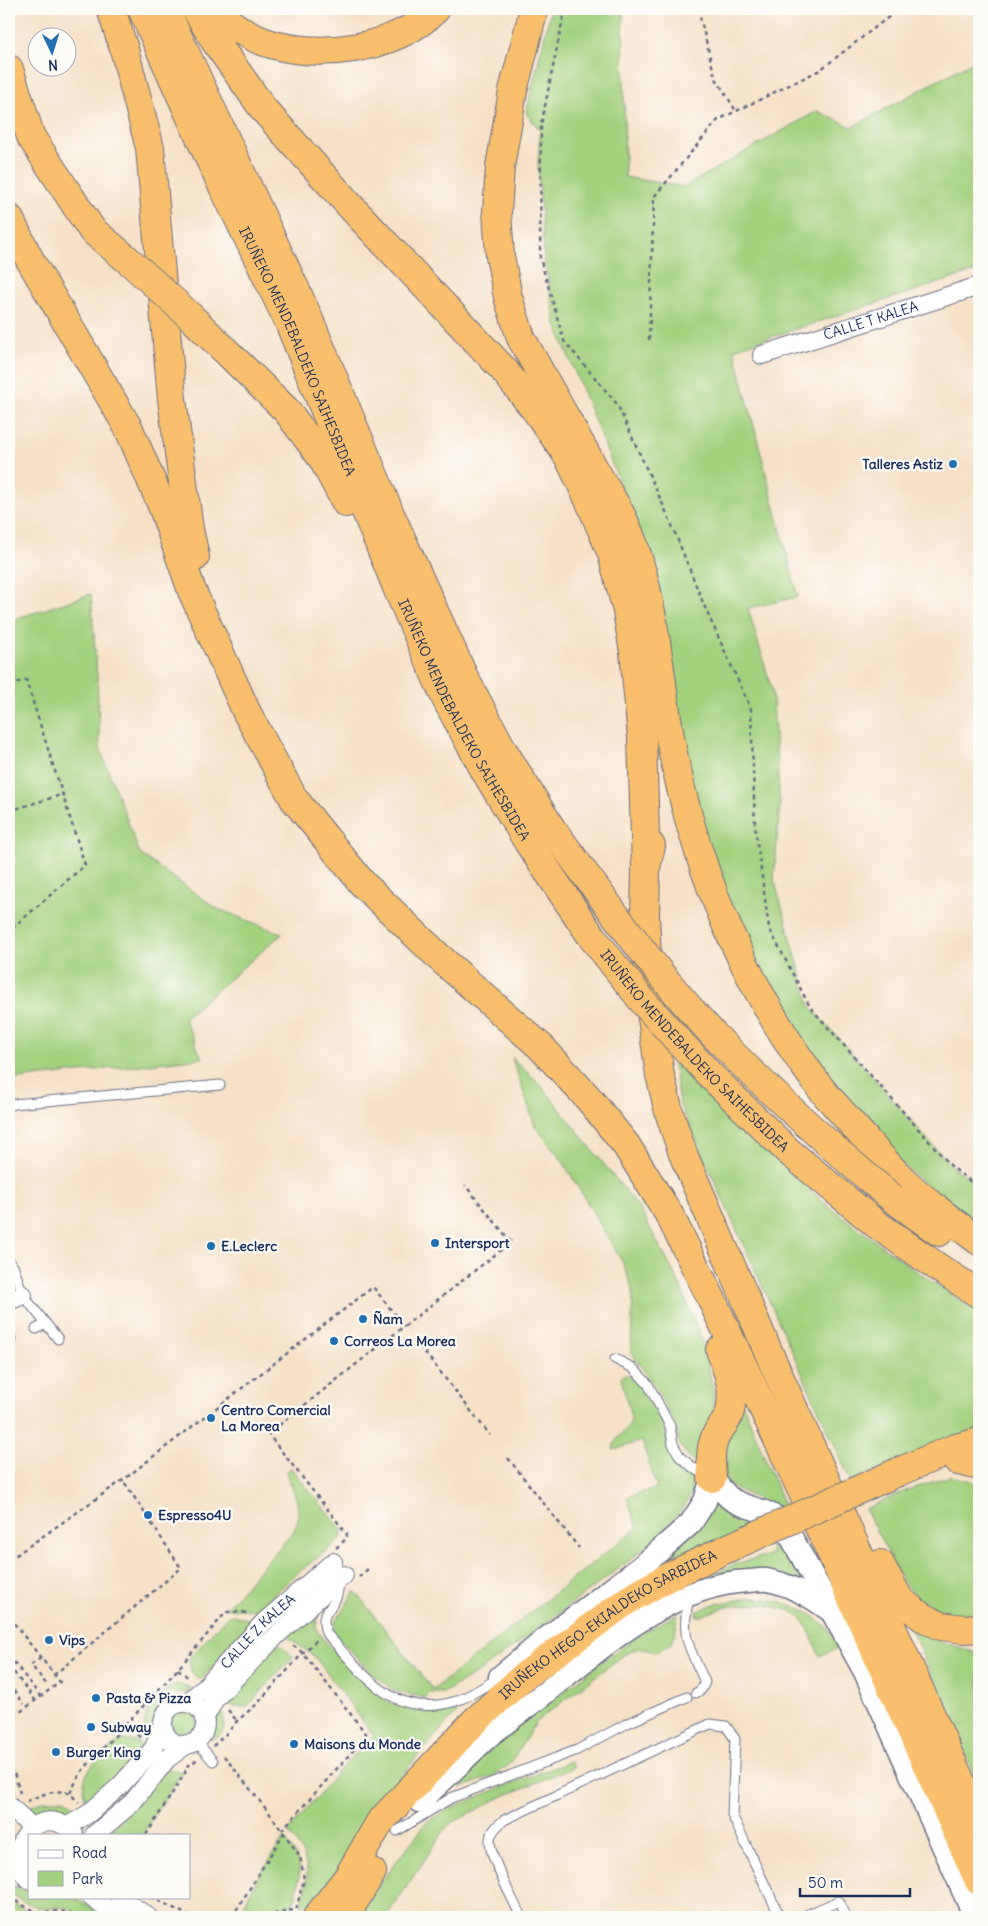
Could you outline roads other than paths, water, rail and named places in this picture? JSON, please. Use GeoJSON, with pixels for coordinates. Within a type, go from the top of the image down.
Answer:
{"type":"FeatureCollection","features":[{"type":"Feature","properties":{"kind":"highway"},"geometry":{"type":"LineString","coordinates":[[110,9],[124,49],[150,148],[172,400],[189,529],[215,639]]}},
{"type":"Feature","properties":{"kind":"highway","name":"IRUÑEKO MENDEBALDEKO SAIHESBIDEA"},"geometry":{"type":"LineString","coordinates":[[142,9],[211,162],[288,320],[398,590],[446,699],[485,771],[528,842],[592,937],[645,1004],[708,1073],[788,1151],[876,1224],[979,1294]]}},
{"type":"Feature","properties":{"kind":"highway","name":"IRUÑEKO MENDEBALDEKO SAIHESBIDEA"},"geometry":{"type":"LineString","coordinates":[[165,9],[305,310],[391,516],[464,677],[504,752],[552,828],[633,938],[712,1033],[816,1134],[892,1198],[958,1247],[979,1259]]}},
{"type":"Feature","properties":{"kind":"highway"},"geometry":{"type":"LineString","coordinates":[[196,9],[215,41],[264,110],[352,208],[503,369],[537,412],[568,456],[590,502],[612,554],[627,611],[634,652],[644,770],[645,917],[649,997],[660,1075],[669,1112],[683,1154],[770,1358],[979,1822]]}},
{"type":"Feature","properties":{"kind":"highway"},"geometry":{"type":"LineString","coordinates":[[215,9],[230,24],[262,41],[301,50],[328,50],[350,49],[382,40],[405,31],[436,9]]}},
{"type":"Feature","properties":{"kind":"highway"},"geometry":{"type":"LineString","coordinates":[[534,9],[513,91],[500,167],[497,212],[500,256],[508,297],[521,338],[623,517],[638,560],[648,600],[670,734],[689,820],[716,902],[751,977],[769,1010],[816,1083],[898,1175],[942,1214],[979,1241]]}},
{"type":"Feature","properties":{"kind":"highway"},"geometry":{"type":"LineString","coordinates":[[9,69],[31,137],[92,230],[191,317],[293,419],[322,458],[377,562],[398,590]]}},
{"type":"Feature","properties":{"kind":"highway"},"geometry":{"type":"LineString","coordinates":[[9,218],[30,260],[129,429],[163,508],[192,591],[247,713],[294,799],[363,884],[440,958],[540,1047],[589,1099],[626,1145],[670,1216],[711,1298],[836,1564],[979,1880]]}},
{"type":"Feature","properties":{"kind":"highway"},"geometry":{"type":"LineString","coordinates":[[600,479],[626,551],[639,607],[646,650],[654,725],[656,816],[646,868]]}},
{"type":"Feature","properties":{"kind":"highway"},"geometry":{"type":"LineString","coordinates":[[645,1175],[649,1199],[694,1289],[723,1358],[731,1384],[732,1400],[728,1418],[712,1445],[710,1458],[712,1478]]}},
{"type":"Feature","properties":{"kind":"highway"},"geometry":{"type":"LineString","coordinates":[[770,1358],[862,1533],[900,1600],[922,1618],[941,1626],[964,1630],[979,1628]]}},
{"type":"Feature","properties":{"kind":"highway","name":"IRUÑEKO HEGO-EKIALDEKO SARBIDEA"},"geometry":{"type":"LineString","coordinates":[[306,1912],[348,1877],[474,1722],[524,1676],[628,1600],[670,1576],[728,1553],[900,1476],[955,1448],[979,1442]]}},
{"type":"Feature","properties":{"kind":"highway","name":"IRUÑEKO HEGO-EKIALDEKO SARBIDEA"},"geometry":{"type":"LineString","coordinates":[[900,1476],[972,1461]]}},
{"type":"Feature","properties":{"kind":"highway","name":"IRUÑEKO HEGO-EKIALDEKO SARBIDEA"},"geometry":{"type":"LineString","coordinates":[[349,1917],[352,1906],[389,1826],[420,1801],[446,1766],[483,1726],[529,1685],[613,1620],[728,1553]]}},
{"type":"Feature","properties":{"kind":"highway"},"geometry":{"type":"LineString","coordinates":[[389,1826],[403,1783],[462,1714],[500,1677]]}},
{"type":"Feature","properties":{"kind":"street","name":"CALLE T KALEA"},"geometry":{"type":"LineString","coordinates":[[762,355],[979,286]]}},
{"type":"Feature","properties":{"kind":"street"},"geometry":{"type":"LineString","coordinates":[[712,1478],[730,1499],[744,1506],[773,1514],[783,1522],[865,1672],[975,1917]]}},
{"type":"Feature","properties":{"kind":"street"},"geometry":{"type":"LineString","coordinates":[[500,1677],[548,1637],[640,1567],[691,1523],[705,1501],[712,1478]]}},
{"type":"Feature","properties":{"kind":"street","name":"CALLE Z KALEA"},"geometry":{"type":"LineString","coordinates":[[187,1703],[203,1689],[264,1622],[339,1573]]}},
{"type":"Feature","properties":{"kind":"street","name":"CALLE Z KALEA"},"geometry":{"type":"LineString","coordinates":[[204,1719],[216,1699],[339,1573]]}},
{"type":"Feature","properties":{"kind":"street"},"geometry":{"type":"LineString","coordinates":[[420,1801],[490,1736],[576,1668],[636,1624],[690,1594],[736,1582],[766,1580],[795,1589],[817,1600],[832,1611]]}},
{"type":"Feature","properties":{"kind":"street"},"geometry":{"type":"LineString","coordinates":[[19,1874],[13,1836],[24,1832],[40,1822],[49,1822],[70,1831],[120,1786],[154,1748],[164,1716],[173,1706],[187,1703],[200,1710],[204,1719],[199,1747]]}},
{"type":"Feature","properties":{"kind":"street"},"geometry":{"type":"LineString","coordinates":[[163,1723],[166,1735],[170,1739],[181,1744],[199,1747]]}},
{"type":"Feature","properties":{"kind":"street"},"geometry":{"type":"LineString","coordinates":[[95,1834],[132,1803],[167,1759],[199,1747]]}},
{"type":"Feature","properties":{"kind":"street"},"geometry":{"type":"LineString","coordinates":[[16,1802],[31,1826]]}},
{"type":"Feature","properties":{"kind":"street"},"geometry":{"type":"LineString","coordinates":[[92,1898],[118,1917]]}},
{"type":"Feature","properties":{"kind":"street"},"geometry":{"type":"LineString","coordinates":[[120,1898],[148,1917]]}},
{"type":"Feature","properties":{"kind":"lane"},"geometry":{"type":"LineString","coordinates":[[9,1106],[14,1104],[220,1086]]}},
{"type":"Feature","properties":{"kind":"lane"},"geometry":{"type":"LineString","coordinates":[[9,1261],[14,1268],[16,1298],[46,1324],[58,1339]]}},
{"type":"Feature","properties":{"kind":"lane"},"geometry":{"type":"LineString","coordinates":[[36,1329],[46,1324]]}},
{"type":"Feature","properties":{"kind":"lane"},"geometry":{"type":"LineString","coordinates":[[614,1358],[633,1368],[648,1384],[670,1426],[674,1444],[680,1457],[696,1470],[712,1478]]}},
{"type":"Feature","properties":{"kind":"lane"},"geometry":{"type":"LineString","coordinates":[[339,1573],[336,1598],[324,1614],[323,1623],[326,1633],[378,1688],[410,1704],[435,1706],[458,1700],[500,1677]]}},
{"type":"Feature","properties":{"kind":"lane"},"geometry":{"type":"LineString","coordinates":[[389,1826],[451,1798],[577,1750],[628,1723],[691,1695],[704,1686],[705,1682],[686,1639],[684,1619],[690,1594]]}},
{"type":"Feature","properties":{"kind":"lane"},"geometry":{"type":"LineString","coordinates":[[521,1917],[492,1855],[490,1840],[495,1828],[504,1820],[710,1724],[726,1726],[735,1739],[732,1815],[780,1917]]}},
{"type":"Feature","properties":{"kind":"lane"},"geometry":{"type":"LineString","coordinates":[[199,1747],[213,1761]]}},
{"type":"Feature","properties":{"kind":"lane"},"geometry":{"type":"LineString","coordinates":[[801,1917],[839,1901],[846,1917]]}},
{"type":"Feature","properties":{"kind":"place","name":"Talleres Astiz"},"geometry":{"type":"Point","coordinates":[953,464]}},
{"type":"Feature","properties":{"kind":"place","name":"Intersport"},"geometry":{"type":"Point","coordinates":[435,1243]}},
{"type":"Feature","properties":{"kind":"place","name":"E.Leclerc"},"geometry":{"type":"Point","coordinates":[211,1246]}},
{"type":"Feature","properties":{"kind":"place","name":"Ñam"},"geometry":{"type":"Point","coordinates":[363,1319]}},
{"type":"Feature","properties":{"kind":"place","name":"Correos La Morea"},"geometry":{"type":"Point","coordinates":[334,1341]}},
{"type":"Feature","properties":{"kind":"place","name":"Centro Comercial La Morea"},"geometry":{"type":"Point","coordinates":[211,1418]}},
{"type":"Feature","properties":{"kind":"place","name":"Espresso4U"},"geometry":{"type":"Point","coordinates":[148,1515]}},
{"type":"Feature","properties":{"kind":"place","name":"Vips"},"geometry":{"type":"Point","coordinates":[49,1640]}},
{"type":"Feature","properties":{"kind":"place","name":"Pasta & Pizza"},"geometry":{"type":"Point","coordinates":[96,1698]}},
{"type":"Feature","properties":{"kind":"place","name":"Subway"},"geometry":{"type":"Point","coordinates":[91,1727]}},
{"type":"Feature","properties":{"kind":"place","name":"Maisons du Monde"},"geometry":{"type":"Point","coordinates":[294,1744]}},
{"type":"Feature","properties":{"kind":"place","name":"Burger King"},"geometry":{"type":"Point","coordinates":[56,1752]}}]}
